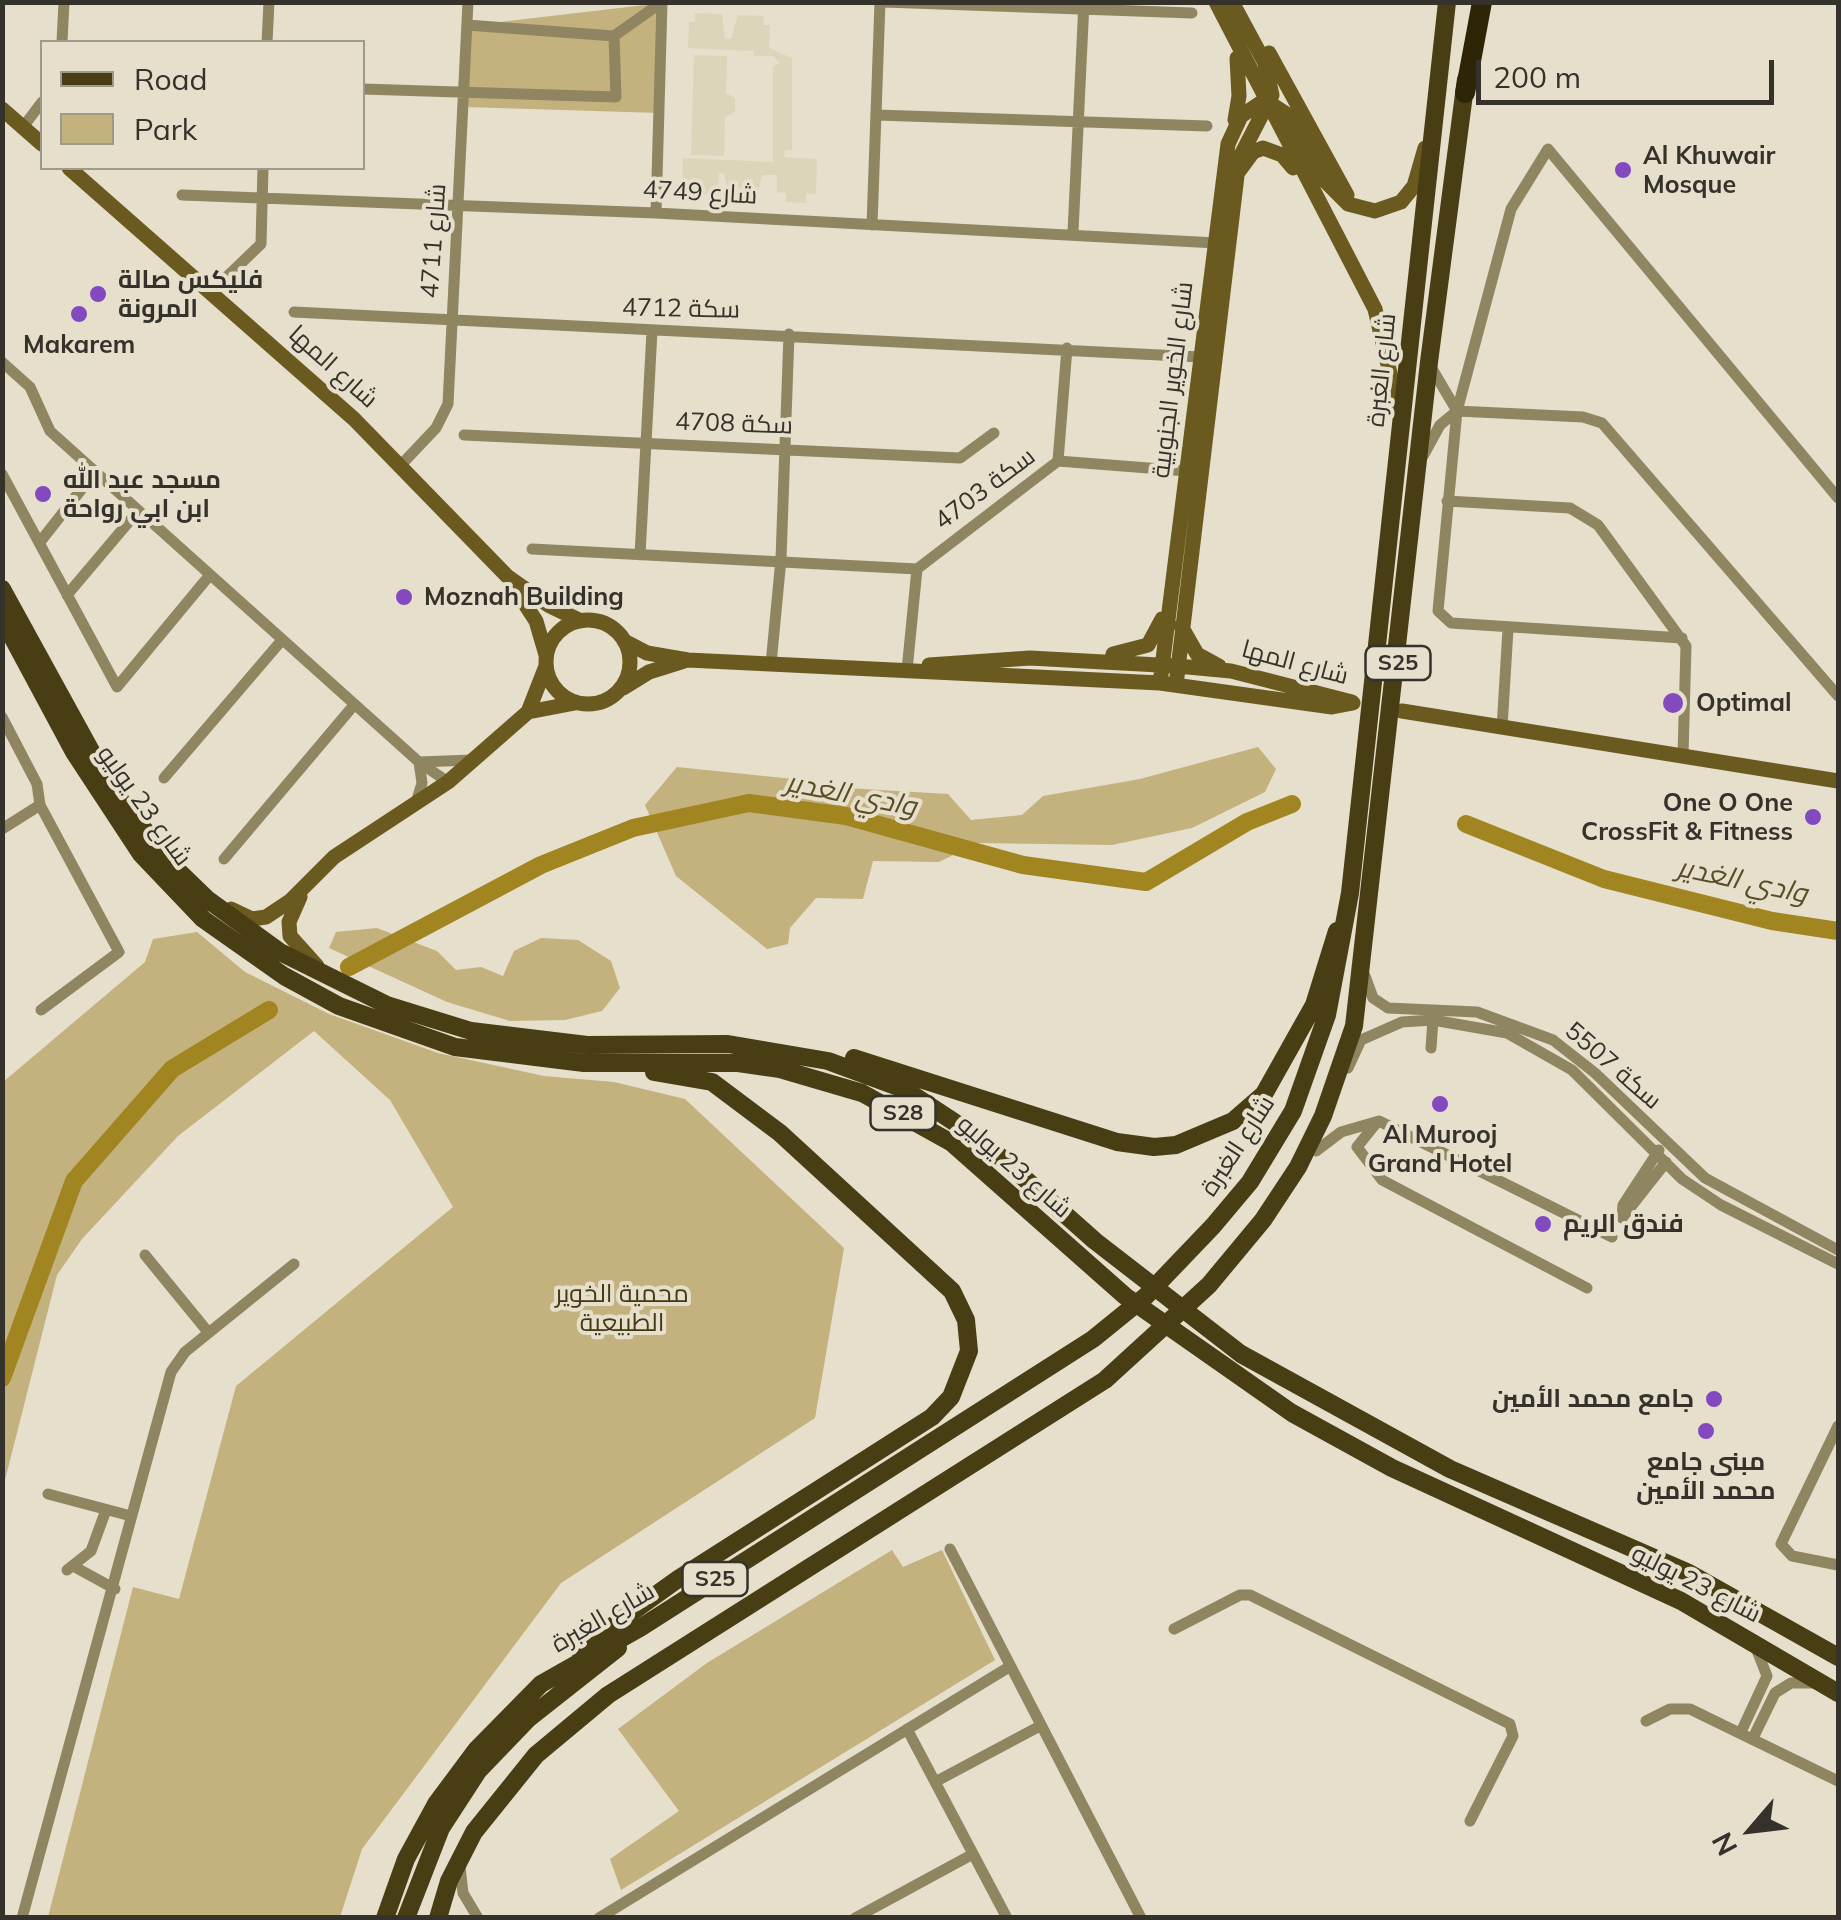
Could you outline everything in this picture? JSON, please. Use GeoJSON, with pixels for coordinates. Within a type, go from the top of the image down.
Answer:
{"type":"FeatureCollection","features":[{"type":"Feature","properties":{"kind":"highway"},"geometry":{"type":"LineString","coordinates":[[1465,93],[1482,2]]}},
{"type":"Feature","properties":{"kind":"main road","name":"شارع الغبرة"},"geometry":{"type":"LineString","coordinates":[[385,1918],[406,1859],[436,1804],[488,1736],[541,1684],[640,1628],[1031,1382],[1125,1314],[1178,1265],[1250,1182],[1293,1111],[1327,1015],[1350,892],[1447,2]]}},
{"type":"Feature","properties":{"kind":"main road","name":"شارع الغبرة"},"geometry":{"type":"LineString","coordinates":[[438,1918],[460,1856],[524,1769],[608,1695],[1106,1380],[1213,1289],[1298,1167],[1322,1116],[1354,1026],[1365,956],[1474,2]]}},
{"type":"Feature","properties":{"kind":"main road","name":"شارع 23 يوليو"},"geometry":{"type":"LineString","coordinates":[[2,589],[87,747],[145,832],[207,899],[324,978],[387,1005],[471,1031],[587,1044],[703,1043],[828,1061],[904,1090],[980,1139],[1095,1242],[1241,1354],[1434,1461],[1688,1573],[1838,1656]]}},
{"type":"Feature","properties":{"kind":"main road","name":"شارع 23 يوليو"},"geometry":{"type":"LineString","coordinates":[[2,618],[109,808],[141,854],[217,930],[284,976],[339,1006],[402,1030],[475,1050],[584,1063],[738,1063],[829,1082],[880,1101],[952,1143],[1125,1296],[1292,1414],[1392,1468],[1734,1629],[1833,1690]]}},
{"type":"Feature","properties":{"kind":"main road"},"geometry":{"type":"LineString","coordinates":[[703,1043],[734,1036],[812,1048],[1117,1142],[1154,1147],[1176,1144],[1233,1121],[1275,1078],[1314,1006],[1350,892]]}},
{"type":"Feature","properties":{"kind":"main road"},"geometry":{"type":"LineString","coordinates":[[541,1684],[626,1614],[932,1416],[952,1397],[969,1351],[961,1305],[941,1278],[741,1100],[697,1078],[584,1063]]}},
{"type":"Feature","properties":{"kind":"main road"},"geometry":{"type":"LineString","coordinates":[[1213,1289],[1278,1219],[1316,1151]]}},
{"type":"Feature","properties":{"kind":"main road"},"geometry":{"type":"LineString","coordinates":[[406,1918],[441,1828],[478,1771],[528,1719],[640,1628]]}},
{"type":"Feature","properties":{"kind":"street"},"geometry":{"type":"LineString","coordinates":[[62,40],[64,2]]}},
{"type":"Feature","properties":{"kind":"street"},"geometry":{"type":"LineString","coordinates":[[268,40],[269,2]]}},
{"type":"Feature","properties":{"kind":"street","name":"4711 شارع"},"geometry":{"type":"LineString","coordinates":[[400,466],[436,428],[448,404],[468,2]]}},
{"type":"Feature","properties":{"kind":"street"},"geometry":{"type":"LineString","coordinates":[[468,25],[614,36],[662,2]]}},
{"type":"Feature","properties":{"kind":"street"},"geometry":{"type":"LineString","coordinates":[[656,213],[662,2]]}},
{"type":"Feature","properties":{"kind":"street"},"geometry":{"type":"LineString","coordinates":[[872,226],[882,2],[1084,6],[1192,13]]}},
{"type":"Feature","properties":{"kind":"street"},"geometry":{"type":"LineString","coordinates":[[1216,2],[1230,36],[1348,255],[1381,328],[1401,425]]}},
{"type":"Feature","properties":{"kind":"street"},"geometry":{"type":"LineString","coordinates":[[1235,2],[1266,63],[1268,102],[1293,122],[1332,191],[1342,201],[1385,209],[1408,195],[1435,110]]}},
{"type":"Feature","properties":{"kind":"street"},"geometry":{"type":"LineString","coordinates":[[1235,2],[1284,78],[1334,176],[1356,205]]}},
{"type":"Feature","properties":{"kind":"street"},"geometry":{"type":"LineString","coordinates":[[1072,232],[1084,6]]}},
{"type":"Feature","properties":{"kind":"street"},"geometry":{"type":"LineString","coordinates":[[365,88],[616,96],[614,36]]}},
{"type":"Feature","properties":{"kind":"street","name":"شارع الخوير الجنوبية"},"geometry":{"type":"LineString","coordinates":[[1170,665],[1168,606],[1240,81],[1230,36]]}},
{"type":"Feature","properties":{"kind":"street"},"geometry":{"type":"LineString","coordinates":[[1233,127],[1245,111],[1268,102]]}},
{"type":"Feature","properties":{"kind":"street","name":"شارع الخوير الجنوبية"},"geometry":{"type":"LineString","coordinates":[[1168,684],[1180,624],[1236,180],[1243,144],[1268,102]]}},
{"type":"Feature","properties":{"kind":"street"},"geometry":{"type":"LineString","coordinates":[[23,127],[40,105]]}},
{"type":"Feature","properties":{"kind":"street"},"geometry":{"type":"LineString","coordinates":[[2,109],[40,142]]}},
{"type":"Feature","properties":{"kind":"street"},"geometry":{"type":"LineString","coordinates":[[876,115],[1206,126]]}},
{"type":"Feature","properties":{"kind":"street"},"geometry":{"type":"LineString","coordinates":[[1236,180],[1253,152],[1272,149],[1282,155],[1348,255]]}},
{"type":"Feature","properties":{"kind":"street"},"geometry":{"type":"LineString","coordinates":[[1682,638],[1508,629],[1451,623],[1441,618],[1438,605],[1446,501],[1457,411],[1511,208],[1548,150],[1838,498]]}},
{"type":"Feature","properties":{"kind":"street","name":"شارع المها"},"geometry":{"type":"LineString","coordinates":[[71,170],[354,419],[507,576],[548,606],[581,621]]}},
{"type":"Feature","properties":{"kind":"street"},"geometry":{"type":"LineString","coordinates":[[211,292],[261,244],[263,170]]}},
{"type":"Feature","properties":{"kind":"street","name":"4749 شارع"},"geometry":{"type":"LineString","coordinates":[[182,196],[656,213],[1216,242]]}},
{"type":"Feature","properties":{"kind":"street","name":"سكة 4712"},"geometry":{"type":"LineString","coordinates":[[294,312],[1200,357]]}},
{"type":"Feature","properties":{"kind":"street"},"geometry":{"type":"LineString","coordinates":[[640,555],[652,332]]}},
{"type":"Feature","properties":{"kind":"street"},"geometry":{"type":"LineString","coordinates":[[771,664],[781,559],[789,334]]}},
{"type":"Feature","properties":{"kind":"street"},"geometry":{"type":"LineString","coordinates":[[1058,462],[1067,348]]}},
{"type":"Feature","properties":{"kind":"street"},"geometry":{"type":"LineString","coordinates":[[2,362],[30,387],[50,431],[354,705],[448,782]]}},
{"type":"Feature","properties":{"kind":"street"},"geometry":{"type":"LineString","coordinates":[[1430,362],[1457,411]]}},
{"type":"Feature","properties":{"kind":"street"},"geometry":{"type":"LineString","coordinates":[[1420,463],[1434,434],[1457,411],[1582,417],[1610,428],[1838,696]]}},
{"type":"Feature","properties":{"kind":"street","name":"سكة 4708"},"geometry":{"type":"LineString","coordinates":[[464,435],[960,458],[994,433]]}},
{"type":"Feature","properties":{"kind":"street","name":"4703 سكة"},"geometry":{"type":"LineString","coordinates":[[917,569],[1058,462],[1187,471]]}},
{"type":"Feature","properties":{"kind":"street"},"geometry":{"type":"LineString","coordinates":[[40,542],[95,472]]}},
{"type":"Feature","properties":{"kind":"street"},"geometry":{"type":"LineString","coordinates":[[2,474],[118,687],[209,576]]}},
{"type":"Feature","properties":{"kind":"street"},"geometry":{"type":"LineString","coordinates":[[1446,501],[1579,510],[1598,526],[1682,638],[1688,654],[1684,755]]}},
{"type":"Feature","properties":{"kind":"street"},"geometry":{"type":"LineString","coordinates":[[66,594],[138,511]]}},
{"type":"Feature","properties":{"kind":"street"},"geometry":{"type":"LineString","coordinates":[[532,548],[917,569],[907,670]]}},
{"type":"Feature","properties":{"kind":"street","name":"شارع المها"},"geometry":{"type":"LineString","coordinates":[[507,576],[536,621],[546,661]]}},
{"type":"Feature","properties":{"kind":"street"},"geometry":{"type":"LineString","coordinates":[[1102,660],[1148,646],[1168,606]]}},
{"type":"Feature","properties":{"kind":"street"},"geometry":{"type":"LineString","coordinates":[[145,832],[239,916],[266,917],[362,836],[448,782],[528,712],[575,703],[599,703],[620,690],[630,666],[624,641],[610,626],[581,621],[562,629],[528,712]]}},
{"type":"Feature","properties":{"kind":"street"},"geometry":{"type":"LineString","coordinates":[[1180,624],[1201,658],[1232,671]]}},
{"type":"Feature","properties":{"kind":"street"},"geometry":{"type":"LineString","coordinates":[[1502,728],[1508,629]]}},
{"type":"Feature","properties":{"kind":"street"},"geometry":{"type":"LineString","coordinates":[[164,778],[282,640]]}},
{"type":"Feature","properties":{"kind":"street","name":"شارع المها"},"geometry":{"type":"LineString","coordinates":[[624,641],[647,653],[688,660],[1168,684],[1332,707],[1353,702],[1232,671],[1102,660],[1030,658],[912,666],[907,670]]}},
{"type":"Feature","properties":{"kind":"street","name":"شارع المها"},"geometry":{"type":"LineString","coordinates":[[620,690],[649,672],[688,660]]}},
{"type":"Feature","properties":{"kind":"street"},"geometry":{"type":"LineString","coordinates":[[546,661],[555,689],[575,703]]}},
{"type":"Feature","properties":{"kind":"street"},"geometry":{"type":"LineString","coordinates":[[224,859],[354,705]]}},
{"type":"Feature","properties":{"kind":"street"},"geometry":{"type":"LineString","coordinates":[[1402,711],[1838,781]]}},
{"type":"Feature","properties":{"kind":"street"},"geometry":{"type":"LineString","coordinates":[[2,716],[37,784],[40,805],[120,952],[42,1010]]}},
{"type":"Feature","properties":{"kind":"street"},"geometry":{"type":"LineString","coordinates":[[420,762],[472,760]]}},
{"type":"Feature","properties":{"kind":"street"},"geometry":{"type":"LineString","coordinates":[[416,803],[422,783],[420,762]]}},
{"type":"Feature","properties":{"kind":"street"},"geometry":{"type":"LineString","coordinates":[[2,829],[40,805]]}},
{"type":"Feature","properties":{"kind":"street"},"geometry":{"type":"LineString","coordinates":[[307,885],[290,922],[297,948],[313,964],[387,1005]]}},
{"type":"Feature","properties":{"kind":"street","name":"سكة 5507"},"geometry":{"type":"LineString","coordinates":[[1365,956],[1367,990],[1380,1004],[1396,1010],[1478,1012],[1529,1028],[1575,1055],[1670,1148],[1722,1189],[1838,1250]]}},
{"type":"Feature","properties":{"kind":"street"},"geometry":{"type":"LineString","coordinates":[[1431,1048],[1433,1020]]}},
{"type":"Feature","properties":{"kind":"street","name":"سكة 5507"},"geometry":{"type":"LineString","coordinates":[[1316,1151],[1361,1040],[1388,1026],[1433,1020],[1507,1033],[1552,1055],[1590,1087],[1659,1160],[1721,1204],[1838,1264]]}},
{"type":"Feature","properties":{"kind":"street"},"geometry":{"type":"LineString","coordinates":[[1316,1151],[1341,1132],[1379,1120],[1612,1238]]}},
{"type":"Feature","properties":{"kind":"street"},"geometry":{"type":"LineString","coordinates":[[1379,1120],[1358,1147],[1376,1175],[1587,1288]]}},
{"type":"Feature","properties":{"kind":"street"},"geometry":{"type":"LineString","coordinates":[[1659,1160],[1670,1148]]}},
{"type":"Feature","properties":{"kind":"street"},"geometry":{"type":"LineString","coordinates":[[145,1255],[208,1332]]}},
{"type":"Feature","properties":{"kind":"street"},"geometry":{"type":"LineString","coordinates":[[22,1918],[115,1590],[170,1372],[208,1332],[294,1264]]}},
{"type":"Feature","properties":{"kind":"street"},"geometry":{"type":"LineString","coordinates":[[1838,1426],[1782,1544],[1792,1556],[1838,1565]]}},
{"type":"Feature","properties":{"kind":"street"},"geometry":{"type":"LineString","coordinates":[[48,1494],[131,1516]]}},
{"type":"Feature","properties":{"kind":"street"},"geometry":{"type":"LineString","coordinates":[[106,1510],[95,1544],[70,1568],[115,1590]]}},
{"type":"Feature","properties":{"kind":"street"},"geometry":{"type":"LineString","coordinates":[[950,1550],[1141,1918]]}},
{"type":"Feature","properties":{"kind":"street"},"geometry":{"type":"LineString","coordinates":[[1174,1629],[1240,1595],[1250,1595],[1510,1724],[1513,1736],[1470,1821]]}},
{"type":"Feature","properties":{"kind":"street"},"geometry":{"type":"LineString","coordinates":[[1734,1629],[1758,1650],[1766,1667],[1765,1686],[1747,1735]]}},
{"type":"Feature","properties":{"kind":"street"},"geometry":{"type":"LineString","coordinates":[[599,1918],[1009,1667]]}},
{"type":"Feature","properties":{"kind":"street"},"geometry":{"type":"LineString","coordinates":[[1747,1735],[1782,1686],[1800,1681],[1833,1690]]}},
{"type":"Feature","properties":{"kind":"street"},"geometry":{"type":"LineString","coordinates":[[1646,1721],[1680,1708],[1747,1735],[1838,1781]]}},
{"type":"Feature","properties":{"kind":"street"},"geometry":{"type":"LineString","coordinates":[[935,1782],[1040,1726]]}},
{"type":"Feature","properties":{"kind":"street"},"geometry":{"type":"LineString","coordinates":[[907,1729],[1008,1918]]}},
{"type":"Feature","properties":{"kind":"street"},"geometry":{"type":"LineString","coordinates":[[855,1918],[973,1854]]}},
{"type":"Feature","properties":{"kind":"street"},"geometry":{"type":"LineString","coordinates":[[460,1856],[463,1894],[478,1918]]}},
{"type":"Feature","properties":{"kind":"shaded area"},"geometry":{"type":"Polygon","coordinates":[[[695,13],[722,14],[725,38],[731,39],[738,15],[764,16],[763,25],[770,25],[769,48],[792,58],[792,150],[785,150],[784,157],[817,159],[816,194],[806,193],[806,203],[786,202],[786,193],[777,192],[777,175],[762,175],[757,197],[729,196],[724,173],[719,173],[718,187],[711,187],[711,195],[687,194],[687,186],[682,185],[683,158],[773,162],[773,67],[780,63],[773,56],[754,56],[754,51],[688,48],[689,22],[695,22],[695,13]]]}},
{"type":"Feature","properties":{"kind":"shaded area"},"geometry":{"type":"Polygon","coordinates":[[[694,55],[727,56],[726,93],[735,98],[735,112],[725,117],[724,156],[691,155],[694,55]]]}},
{"type":"Feature","properties":{"kind":"green space"},"geometry":{"type":"Polygon","coordinates":[[[662,3],[659,113],[465,107],[466,26],[662,3]]]}},
{"type":"Feature","properties":{"kind":"green space"},"geometry":{"type":"Polygon","coordinates":[[[1258,747],[1276,769],[1265,792],[1192,828],[1112,845],[977,843],[939,862],[873,861],[863,899],[816,898],[790,928],[788,944],[767,949],[676,876],[645,805],[677,767],[793,779],[804,796],[846,788],[948,794],[971,820],[1022,815],[1043,796],[1140,779],[1258,747]]]}},
{"type":"Feature","properties":{"kind":"green space"},"geometry":{"type":"Polygon","coordinates":[[[377,928],[437,951],[456,970],[481,967],[503,976],[514,951],[541,938],[578,940],[611,961],[620,988],[602,1011],[565,1020],[510,1021],[447,1002],[329,948],[336,932],[377,928]]]}},
{"type":"Feature","properties":{"kind":"green space","name":"محمية الخوير الطبيعية"},"geometry":{"type":"Polygon","coordinates":[[[197,932],[245,972],[329,1014],[438,1053],[544,1076],[614,1082],[685,1099],[844,1248],[815,1418],[561,1583],[362,1849],[340,1917],[48,1917],[133,1587],[179,1599],[236,1386],[453,1207],[390,1100],[314,1031],[178,1136],[82,1239],[57,1275],[3,1488],[3,1082],[145,962],[153,939],[197,932]]]}},
{"type":"Feature","properties":{"kind":"green space"},"geometry":{"type":"Polygon","coordinates":[[[892,1550],[903,1567],[942,1550],[995,1660],[621,1890],[610,1859],[679,1811],[618,1729],[707,1663],[892,1550]]]}},
{"type":"Feature","properties":{"kind":"waterway","name":"وادي الغدير"},"geometry":{"type":"LineString","coordinates":[[349,967],[541,865],[633,828],[749,803],[846,816],[1023,865],[1146,882],[1247,822],[1292,804]]}},
{"type":"Feature","properties":{"kind":"waterway","name":"وادي الغدير"},"geometry":{"type":"LineString","coordinates":[[1466,824],[1604,879],[1772,921],[1838,931]]}},
{"type":"Feature","properties":{"kind":"waterway","name":"وادي الغدير"},"geometry":{"type":"LineString","coordinates":[[2,1378],[74,1181],[172,1069],[269,1010]]}},
{"type":"Feature","properties":{"kind":"place","name":"Al Khuwair Mosque"},"geometry":{"type":"Point","coordinates":[1623,170]}},
{"type":"Feature","properties":{"kind":"place","name":"فليكس صالة المرونة"},"geometry":{"type":"Point","coordinates":[98,294]}},
{"type":"Feature","properties":{"kind":"place","name":"Makarem"},"geometry":{"type":"Point","coordinates":[79,314]}},
{"type":"Feature","properties":{"kind":"place","name":"مسجد عبد الله ابن ابي رواحة"},"geometry":{"type":"Point","coordinates":[43,494]}},
{"type":"Feature","properties":{"kind":"place","name":"Moznah Building"},"geometry":{"type":"Point","coordinates":[404,597]}},
{"type":"Feature","properties":{"kind":"place","name":"Optimal"},"geometry":{"type":"Point","coordinates":[1673,703]}},
{"type":"Feature","properties":{"kind":"place","name":"One O One CrossFit & Fitness"},"geometry":{"type":"Point","coordinates":[1813,817]}},
{"type":"Feature","properties":{"kind":"place","name":"Al Murooj Grand Hotel"},"geometry":{"type":"Point","coordinates":[1440,1104]}},
{"type":"Feature","properties":{"kind":"place","name":"فندق الريم"},"geometry":{"type":"Point","coordinates":[1543,1224]}},
{"type":"Feature","properties":{"kind":"place","name":"جامع محمد الأمين"},"geometry":{"type":"Point","coordinates":[1714,1399]}},
{"type":"Feature","properties":{"kind":"place","name":"مبنى جامع محمد الأمين"},"geometry":{"type":"Point","coordinates":[1706,1431]}}]}
